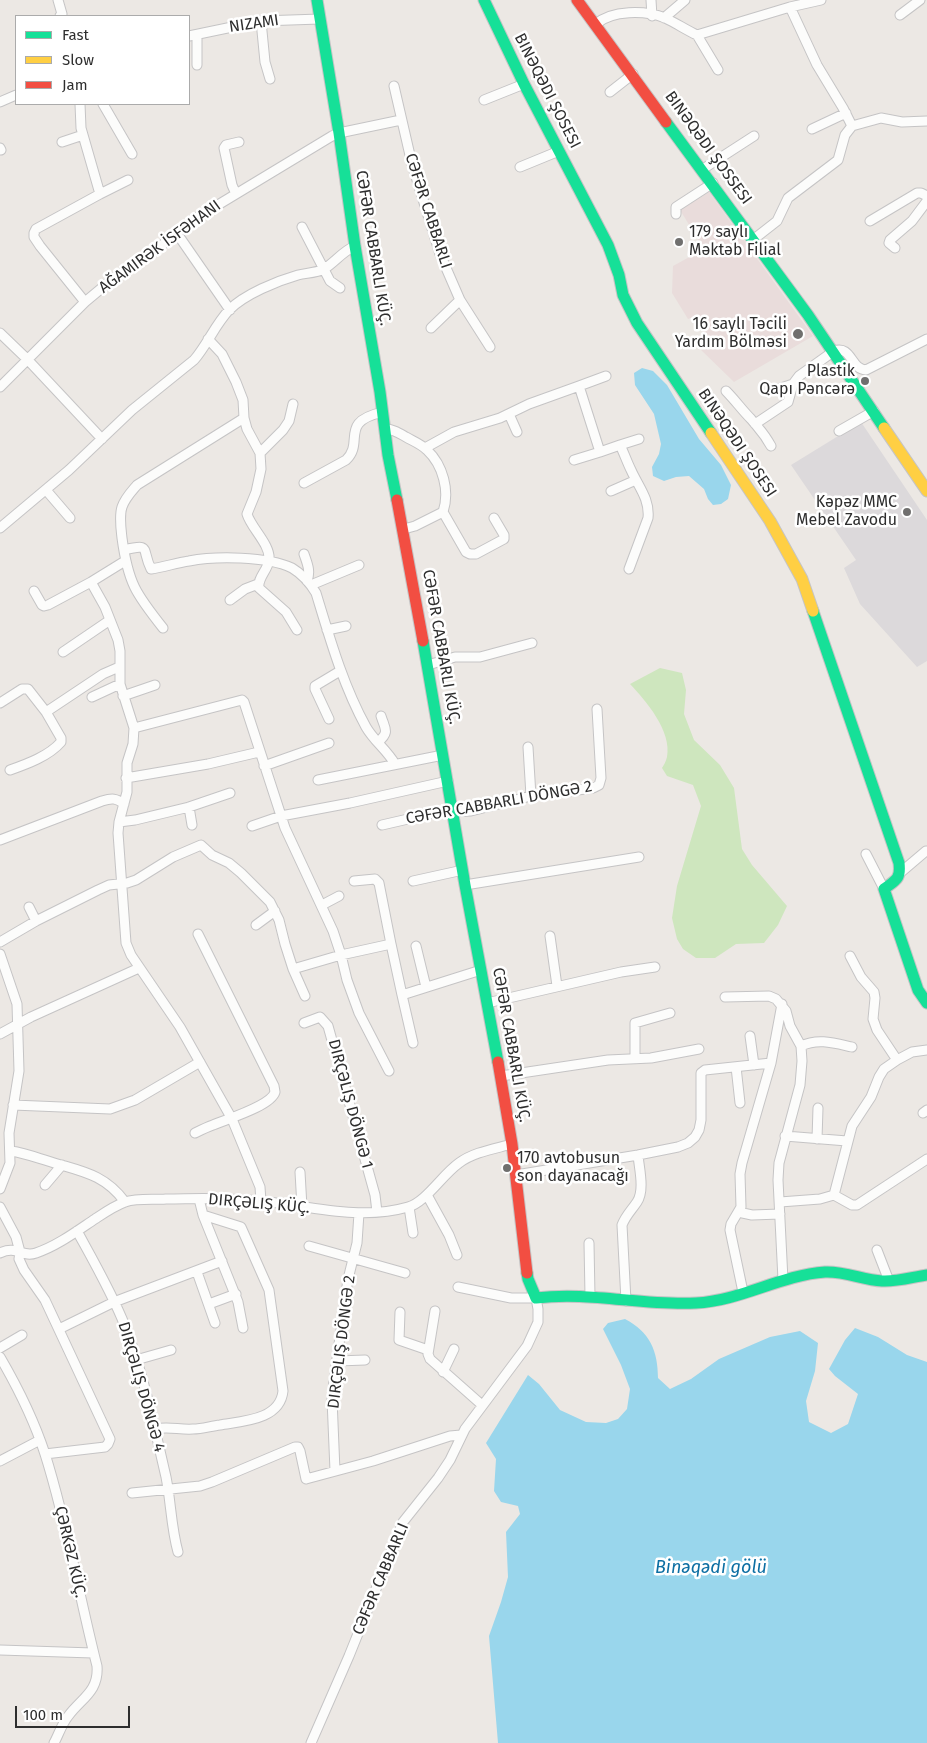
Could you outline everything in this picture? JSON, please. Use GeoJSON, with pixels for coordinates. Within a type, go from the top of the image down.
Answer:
{"type":"FeatureCollection","features":[{"type":"Feature","properties":{"kind":"street"},"geometry":{"type":"LineString","coordinates":[[58,0],[61,15]]}},
{"type":"Feature","properties":{"kind":"street"},"geometry":{"type":"LineString","coordinates":[[311,1743],[349,1656],[403,1522],[446,1466],[461,1435],[527,1346],[534,1333],[538,1315],[536,1298],[528,1279],[512,1144],[501,1076],[385,429],[317,0]]}},
{"type":"Feature","properties":{"kind":"street","name":"BINƏQƏDI ŞOSESI"},"geometry":{"type":"LineString","coordinates":[[484,0],[524,84],[608,246],[616,266],[626,304],[770,521],[802,579],[897,856],[900,873]]}},
{"type":"Feature","properties":{"kind":"street","name":"BINƏQƏDI ŞOSSESI"},"geometry":{"type":"LineString","coordinates":[[577,0],[703,169],[834,351],[927,491]]}},
{"type":"Feature","properties":{"kind":"street"},"geometry":{"type":"LineString","coordinates":[[651,0],[652,16]]}},
{"type":"Feature","properties":{"kind":"street"},"geometry":{"type":"LineString","coordinates":[[664,18],[685,0]]}},
{"type":"Feature","properties":{"kind":"street"},"geometry":{"type":"LineString","coordinates":[[696,35],[795,4],[822,0]]}},
{"type":"Feature","properties":{"kind":"street"},"geometry":{"type":"LineString","coordinates":[[900,15],[920,0]]}},
{"type":"Feature","properties":{"kind":"street"},"geometry":{"type":"LineString","coordinates":[[795,4],[817,65],[852,126]]}},
{"type":"Feature","properties":{"kind":"street"},"geometry":{"type":"LineString","coordinates":[[596,24],[608,17],[634,12],[664,18],[696,35],[718,70]]}},
{"type":"Feature","properties":{"kind":"street","name":"NIZAMI"},"geometry":{"type":"LineString","coordinates":[[193,35],[261,21],[320,19]]}},
{"type":"Feature","properties":{"kind":"street"},"geometry":{"type":"LineString","coordinates":[[261,21],[265,62],[270,79]]}},
{"type":"Feature","properties":{"kind":"street"},"geometry":{"type":"LineString","coordinates":[[193,35],[198,65]]}},
{"type":"Feature","properties":{"kind":"street"},"geometry":{"type":"LineString","coordinates":[[610,92],[633,74]]}},
{"type":"Feature","properties":{"kind":"street"},"geometry":{"type":"LineString","coordinates":[[484,100],[524,84]]}},
{"type":"Feature","properties":{"kind":"street"},"geometry":{"type":"LineString","coordinates":[[394,86],[422,198],[440,254],[460,300],[490,347]]}},
{"type":"Feature","properties":{"kind":"street"},"geometry":{"type":"LineString","coordinates":[[0,102],[15,95]]}},
{"type":"Feature","properties":{"kind":"street"},"geometry":{"type":"LineString","coordinates":[[80,105],[83,135],[100,188],[100,194]]}},
{"type":"Feature","properties":{"kind":"street"},"geometry":{"type":"LineString","coordinates":[[104,105],[132,154]]}},
{"type":"Feature","properties":{"kind":"street"},"geometry":{"type":"LineString","coordinates":[[812,129],[846,113]]}},
{"type":"Feature","properties":{"kind":"street"},"geometry":{"type":"LineString","coordinates":[[754,239],[777,220],[788,198],[838,160],[845,135],[852,126],[880,118],[902,122],[927,121]]}},
{"type":"Feature","properties":{"kind":"street","name":"AĞAMIRƏK İSFƏHANI"},"geometry":{"type":"LineString","coordinates":[[0,386],[85,302],[115,277],[156,250],[193,220],[339,133],[401,120]]}},
{"type":"Feature","properties":{"kind":"street"},"geometry":{"type":"LineString","coordinates":[[62,142],[83,135]]}},
{"type":"Feature","properties":{"kind":"street"},"geometry":{"type":"LineString","coordinates":[[703,169],[754,136]]}},
{"type":"Feature","properties":{"kind":"street"},"geometry":{"type":"LineString","coordinates":[[236,194],[224,148],[226,145],[239,142]]}},
{"type":"Feature","properties":{"kind":"street"},"geometry":{"type":"LineString","coordinates":[[520,167],[559,151]]}},
{"type":"Feature","properties":{"kind":"street"},"geometry":{"type":"LineString","coordinates":[[85,302],[37,241],[34,233],[36,229],[128,180]]}},
{"type":"Feature","properties":{"kind":"street"},"geometry":{"type":"LineString","coordinates":[[676,214],[676,207],[713,183]]}},
{"type":"Feature","properties":{"kind":"street"},"geometry":{"type":"LineString","coordinates":[[870,221],[917,193],[927,196]]}},
{"type":"Feature","properties":{"kind":"street"},"geometry":{"type":"LineString","coordinates":[[895,248],[890,243],[890,240],[912,221],[927,201]]}},
{"type":"Feature","properties":{"kind":"street"},"geometry":{"type":"LineString","coordinates":[[302,228],[330,281],[340,288]]}},
{"type":"Feature","properties":{"kind":"street"},"geometry":{"type":"LineString","coordinates":[[176,232],[230,310]]}},
{"type":"Feature","properties":{"kind":"street"},"geometry":{"type":"LineString","coordinates":[[0,528],[46,490],[132,410],[194,360],[230,310],[241,300],[288,278],[323,269],[355,246]]}},
{"type":"Feature","properties":{"kind":"street"},"geometry":{"type":"LineString","coordinates":[[431,328],[460,300]]}},
{"type":"Feature","properties":{"kind":"street"},"geometry":{"type":"LineString","coordinates":[[0,333],[27,358],[102,438]]}},
{"type":"Feature","properties":{"kind":"street"},"geometry":{"type":"LineString","coordinates":[[208,339],[222,354],[236,382],[243,400],[247,429],[260,453],[261,470],[256,492],[247,514],[270,556],[258,584],[245,589],[230,600]]}},
{"type":"Feature","properties":{"kind":"street"},"geometry":{"type":"LineString","coordinates":[[755,424],[788,402],[794,384],[804,372],[834,351],[844,350],[857,367],[866,370],[927,339]]}},
{"type":"Feature","properties":{"kind":"street"},"geometry":{"type":"LineString","coordinates":[[425,448],[454,432],[509,414],[529,404],[606,376]]}},
{"type":"Feature","properties":{"kind":"street"},"geometry":{"type":"LineString","coordinates":[[778,389],[794,384]]}},
{"type":"Feature","properties":{"kind":"street"},"geometry":{"type":"LineString","coordinates":[[579,386],[600,452]]}},
{"type":"Feature","properties":{"kind":"street"},"geometry":{"type":"LineString","coordinates":[[726,391],[764,434],[771,446]]}},
{"type":"Feature","properties":{"kind":"street"},"geometry":{"type":"LineString","coordinates":[[260,453],[286,426],[293,404]]}},
{"type":"Feature","properties":{"kind":"street"},"geometry":{"type":"LineString","coordinates":[[839,431],[874,411]]}},
{"type":"Feature","properties":{"kind":"street"},"geometry":{"type":"LineString","coordinates":[[304,483],[346,460],[350,456],[357,425],[366,417],[383,412]]}},
{"type":"Feature","properties":{"kind":"street"},"geometry":{"type":"LineString","coordinates":[[509,414],[517,432]]}},
{"type":"Feature","properties":{"kind":"street"},"geometry":{"type":"LineString","coordinates":[[163,628],[141,600],[130,581],[121,530],[121,509],[126,498],[137,485],[244,418]]}},
{"type":"Feature","properties":{"kind":"street"},"geometry":{"type":"LineString","coordinates":[[385,429],[394,430],[425,448],[435,459],[444,482],[446,502],[443,512],[466,552],[476,554],[504,539],[504,535],[494,518]]}},
{"type":"Feature","properties":{"kind":"street"},"geometry":{"type":"LineString","coordinates":[[574,460],[639,438]]}},
{"type":"Feature","properties":{"kind":"street"},"geometry":{"type":"LineString","coordinates":[[620,445],[649,509],[648,518],[629,569]]}},
{"type":"Feature","properties":{"kind":"street"},"geometry":{"type":"LineString","coordinates":[[611,490],[636,480]]}},
{"type":"Feature","properties":{"kind":"street"},"geometry":{"type":"LineString","coordinates":[[46,490],[70,518]]}},
{"type":"Feature","properties":{"kind":"street"},"geometry":{"type":"LineString","coordinates":[[404,529],[415,526],[443,512]]}},
{"type":"Feature","properties":{"kind":"street"},"geometry":{"type":"LineString","coordinates":[[124,550],[143,547],[151,569],[180,562],[227,558],[269,562],[290,568],[309,583],[316,593],[340,671],[363,721],[395,764]]}},
{"type":"Feature","properties":{"kind":"street"},"geometry":{"type":"LineString","coordinates":[[304,554],[309,568],[309,583]]}},
{"type":"Feature","properties":{"kind":"street"},"geometry":{"type":"LineString","coordinates":[[34,590],[44,606],[58,601],[125,561]]}},
{"type":"Feature","properties":{"kind":"street"},"geometry":{"type":"LineString","coordinates":[[309,583],[359,565]]}},
{"type":"Feature","properties":{"kind":"street"},"geometry":{"type":"LineString","coordinates":[[91,582],[110,620],[120,651],[120,684],[134,728],[134,735],[128,755],[127,792],[119,822],[118,834],[126,943],[131,955],[180,1027],[232,1119],[260,1187],[261,1201]]}},
{"type":"Feature","properties":{"kind":"street"},"geometry":{"type":"LineString","coordinates":[[258,584],[265,595],[286,612],[297,630]]}},
{"type":"Feature","properties":{"kind":"street"},"geometry":{"type":"LineString","coordinates":[[62,652],[110,620]]}},
{"type":"Feature","properties":{"kind":"street"},"geometry":{"type":"LineString","coordinates":[[327,630],[346,626]]}},
{"type":"Feature","properties":{"kind":"street"},"geometry":{"type":"LineString","coordinates":[[428,664],[455,657],[480,657],[532,643]]}},
{"type":"Feature","properties":{"kind":"street"},"geometry":{"type":"LineString","coordinates":[[46,712],[103,674],[119,667]]}},
{"type":"Feature","properties":{"kind":"street"},"geometry":{"type":"LineString","coordinates":[[329,719],[315,686],[340,671]]}},
{"type":"Feature","properties":{"kind":"street"},"geometry":{"type":"LineString","coordinates":[[92,698],[120,684]]}},
{"type":"Feature","properties":{"kind":"street"},"geometry":{"type":"LineString","coordinates":[[123,696],[155,685]]}},
{"type":"Feature","properties":{"kind":"street"},"geometry":{"type":"LineString","coordinates":[[0,703],[25,688],[32,692],[46,712],[61,742],[42,756],[10,770]]}},
{"type":"Feature","properties":{"kind":"street"},"geometry":{"type":"LineString","coordinates":[[134,728],[242,700],[246,705],[280,816],[322,905],[341,955],[346,980],[359,1014],[389,1071]]}},
{"type":"Feature","properties":{"kind":"street"},"geometry":{"type":"LineString","coordinates":[[382,825],[434,813],[471,811],[531,796],[593,788],[599,785],[601,778],[597,708]]}},
{"type":"Feature","properties":{"kind":"street"},"geometry":{"type":"LineString","coordinates":[[378,742],[386,733],[381,716]]}},
{"type":"Feature","properties":{"kind":"street"},"geometry":{"type":"LineString","coordinates":[[264,766],[329,743]]}},
{"type":"Feature","properties":{"kind":"street"},"geometry":{"type":"LineString","coordinates":[[528,747],[531,796]]}},
{"type":"Feature","properties":{"kind":"street"},"geometry":{"type":"LineString","coordinates":[[126,778],[208,764],[259,752]]}},
{"type":"Feature","properties":{"kind":"street"},"geometry":{"type":"LineString","coordinates":[[318,780],[443,755]]}},
{"type":"Feature","properties":{"kind":"street"},"geometry":{"type":"LineString","coordinates":[[252,826],[280,816],[350,804],[448,781]]}},
{"type":"Feature","properties":{"kind":"street"},"geometry":{"type":"LineString","coordinates":[[119,822],[189,807],[230,793]]}},
{"type":"Feature","properties":{"kind":"street"},"geometry":{"type":"LineString","coordinates":[[0,840],[112,798],[124,804]]}},
{"type":"Feature","properties":{"kind":"street"},"geometry":{"type":"LineString","coordinates":[[189,807],[192,825]]}},
{"type":"Feature","properties":{"kind":"street"},"geometry":{"type":"LineString","coordinates":[[0,942],[36,921],[103,887],[136,880],[173,857],[201,845],[212,855],[229,863],[264,894],[279,920],[284,944],[305,996]]}},
{"type":"Feature","properties":{"kind":"street"},"geometry":{"type":"LineString","coordinates":[[884,889],[926,851]]}},
{"type":"Feature","properties":{"kind":"street"},"geometry":{"type":"LineString","coordinates":[[866,854],[884,889],[918,990],[927,1003]]}},
{"type":"Feature","properties":{"kind":"street"},"geometry":{"type":"LineString","coordinates":[[466,885],[639,857]]}},
{"type":"Feature","properties":{"kind":"street"},"geometry":{"type":"LineString","coordinates":[[413,881],[463,870]]}},
{"type":"Feature","properties":{"kind":"street"},"geometry":{"type":"LineString","coordinates":[[354,881],[375,878],[379,883],[413,1043]]}},
{"type":"Feature","properties":{"kind":"street"},"geometry":{"type":"LineString","coordinates":[[322,905],[339,896]]}},
{"type":"Feature","properties":{"kind":"street"},"geometry":{"type":"LineString","coordinates":[[29,907],[36,921]]}},
{"type":"Feature","properties":{"kind":"street"},"geometry":{"type":"LineString","coordinates":[[256,925],[275,911]]}},
{"type":"Feature","properties":{"kind":"street"},"geometry":{"type":"LineString","coordinates":[[196,1133],[244,1113],[271,1098],[275,1092],[266,1069],[198,934]]}},
{"type":"Feature","properties":{"kind":"street"},"geometry":{"type":"LineString","coordinates":[[550,936],[556,986]]}},
{"type":"Feature","properties":{"kind":"street"},"geometry":{"type":"LineString","coordinates":[[293,969],[341,955],[391,944]]}},
{"type":"Feature","properties":{"kind":"street"},"geometry":{"type":"LineString","coordinates":[[416,946],[426,987]]}},
{"type":"Feature","properties":{"kind":"street"},"geometry":{"type":"LineString","coordinates":[[0,954],[17,1004],[19,1071],[13,1105],[4,1131],[10,1151],[8,1172],[0,1187]]}},
{"type":"Feature","properties":{"kind":"street"},"geometry":{"type":"LineString","coordinates":[[850,956],[861,977],[874,992],[874,1019],[877,1030],[897,1060]]}},
{"type":"Feature","properties":{"kind":"street"},"geometry":{"type":"LineString","coordinates":[[488,1003],[556,986],[654,967]]}},
{"type":"Feature","properties":{"kind":"street"},"geometry":{"type":"LineString","coordinates":[[0,1034],[18,1023],[140,968]]}},
{"type":"Feature","properties":{"kind":"street"},"geometry":{"type":"LineString","coordinates":[[402,995],[481,970]]}},
{"type":"Feature","properties":{"kind":"street"},"geometry":{"type":"LineString","coordinates":[[725,997],[769,996],[776,998],[786,1010],[790,1026],[801,1046],[800,1085],[779,1163],[778,1180],[783,1280]]}},
{"type":"Feature","properties":{"kind":"street"},"geometry":{"type":"LineString","coordinates":[[743,1292],[730,1238],[731,1224],[742,1202],[740,1174],[742,1163],[771,1063],[782,1004]]}},
{"type":"Feature","properties":{"kind":"street"},"geometry":{"type":"LineString","coordinates":[[635,1058],[635,1023],[670,1013]]}},
{"type":"Feature","properties":{"kind":"street","name":"DIRÇƏLIŞ DÖNGƏ 1"},"geometry":{"type":"LineString","coordinates":[[304,1023],[320,1017],[328,1026],[375,1195],[378,1212]]}},
{"type":"Feature","properties":{"kind":"street"},"geometry":{"type":"LineString","coordinates":[[750,1036],[754,1065]]}},
{"type":"Feature","properties":{"kind":"street"},"geometry":{"type":"LineString","coordinates":[[801,1046],[816,1042],[828,1042],[852,1047]]}},
{"type":"Feature","properties":{"kind":"street"},"geometry":{"type":"LineString","coordinates":[[501,1076],[608,1060],[651,1058],[699,1049]]}},
{"type":"Feature","properties":{"kind":"street"},"geometry":{"type":"LineString","coordinates":[[834,1195],[852,1126],[871,1097],[878,1077],[897,1060],[912,1052],[927,1050]]}},
{"type":"Feature","properties":{"kind":"street"},"geometry":{"type":"LineString","coordinates":[[13,1105],[110,1109],[135,1100],[200,1062]]}},
{"type":"Feature","properties":{"kind":"street"},"geometry":{"type":"LineString","coordinates":[[516,1175],[638,1155],[678,1147],[688,1143],[699,1130],[701,1120],[701,1074],[705,1070],[771,1063]]}},
{"type":"Feature","properties":{"kind":"street"},"geometry":{"type":"LineString","coordinates":[[736,1067],[740,1103]]}},
{"type":"Feature","properties":{"kind":"street"},"geometry":{"type":"LineString","coordinates":[[817,1139],[818,1108]]}},
{"type":"Feature","properties":{"kind":"street"},"geometry":{"type":"LineString","coordinates":[[785,1136],[847,1141]]}},
{"type":"Feature","properties":{"kind":"street","name":"DIRÇƏLIŞ KÜÇ."},"geometry":{"type":"LineString","coordinates":[[0,1253],[8,1249],[29,1255],[34,1254],[77,1231],[110,1210],[125,1202],[135,1200],[199,1199],[261,1201],[359,1213],[409,1207],[428,1195],[431,1189],[458,1164],[470,1156],[512,1144]]}},
{"type":"Feature","properties":{"kind":"street"},"geometry":{"type":"LineString","coordinates":[[10,1151],[28,1154],[90,1173],[117,1191],[125,1202]]}},
{"type":"Feature","properties":{"kind":"street"},"geometry":{"type":"LineString","coordinates":[[626,1301],[622,1226],[625,1217],[640,1197],[638,1155]]}},
{"type":"Feature","properties":{"kind":"street"},"geometry":{"type":"LineString","coordinates":[[780,1202],[820,1199],[834,1195],[852,1205],[857,1205],[927,1159]]}},
{"type":"Feature","properties":{"kind":"street"},"geometry":{"type":"LineString","coordinates":[[45,1185],[62,1165]]}},
{"type":"Feature","properties":{"kind":"street"},"geometry":{"type":"LineString","coordinates":[[300,1172],[302,1207]]}},
{"type":"Feature","properties":{"kind":"street"},"geometry":{"type":"LineString","coordinates":[[428,1195],[449,1235],[457,1255]]}},
{"type":"Feature","properties":{"kind":"street"},"geometry":{"type":"LineString","coordinates":[[199,1199],[203,1215],[236,1294],[244,1328]]}},
{"type":"Feature","properties":{"kind":"street"},"geometry":{"type":"LineString","coordinates":[[0,1207],[16,1237],[24,1270],[45,1300],[110,1440],[105,1447],[45,1454]]}},
{"type":"Feature","properties":{"kind":"street"},"geometry":{"type":"LineString","coordinates":[[409,1207],[413,1233]]}},
{"type":"Feature","properties":{"kind":"street"},"geometry":{"type":"LineString","coordinates":[[738,1212],[752,1215],[780,1214]]}},
{"type":"Feature","properties":{"kind":"street","name":"DIRÇƏLIŞ DÖNGƏ 2"},"geometry":{"type":"LineString","coordinates":[[335,1471],[332,1399],[348,1279],[357,1243],[359,1213]]}},
{"type":"Feature","properties":{"kind":"street"},"geometry":{"type":"LineString","coordinates":[[155,1429],[167,1427],[196,1430],[251,1420],[268,1414],[282,1399],[269,1290],[260,1268],[241,1227],[203,1215]]}},
{"type":"Feature","properties":{"kind":"street","name":"DIRÇƏLIŞ DÖNGƏ 4"},"geometry":{"type":"LineString","coordinates":[[77,1231],[114,1302],[136,1360],[155,1429],[168,1488],[178,1552]]}},
{"type":"Feature","properties":{"kind":"street"},"geometry":{"type":"LineString","coordinates":[[589,1243],[590,1296]]}},
{"type":"Feature","properties":{"kind":"street"},"geometry":{"type":"LineString","coordinates":[[308,1246],[405,1273]]}},
{"type":"Feature","properties":{"kind":"street"},"geometry":{"type":"LineString","coordinates":[[877,1250],[890,1281]]}},
{"type":"Feature","properties":{"kind":"street"},"geometry":{"type":"LineString","coordinates":[[59,1329],[114,1302],[222,1261]]}},
{"type":"Feature","properties":{"kind":"street"},"geometry":{"type":"LineString","coordinates":[[197,1272],[215,1323]]}},
{"type":"Feature","properties":{"kind":"street"},"geometry":{"type":"LineString","coordinates":[[458,1287],[511,1298],[536,1298],[558,1295],[590,1296],[626,1301],[706,1302],[814,1273],[833,1272],[870,1280],[890,1281],[927,1275]]}},
{"type":"Feature","properties":{"kind":"street"},"geometry":{"type":"LineString","coordinates":[[209,1304],[236,1294]]}},
{"type":"Feature","properties":{"kind":"street"},"geometry":{"type":"LineString","coordinates":[[435,1311],[428,1350],[430,1359],[482,1405]]}},
{"type":"Feature","properties":{"kind":"street"},"geometry":{"type":"LineString","coordinates":[[400,1312],[399,1340],[428,1350]]}},
{"type":"Feature","properties":{"kind":"street"},"geometry":{"type":"LineString","coordinates":[[0,1348],[22,1335]]}},
{"type":"Feature","properties":{"kind":"street"},"geometry":{"type":"LineString","coordinates":[[443,1372],[454,1349]]}},
{"type":"Feature","properties":{"kind":"street"},"geometry":{"type":"LineString","coordinates":[[136,1360],[171,1350]]}},
{"type":"Feature","properties":{"kind":"street","name":"ÇƏRKƏZ KÜÇ."},"geometry":{"type":"LineString","coordinates":[[0,1357],[27,1408],[45,1454],[57,1495],[98,1677],[89,1693],[68,1715],[54,1743]]}},
{"type":"Feature","properties":{"kind":"street"},"geometry":{"type":"LineString","coordinates":[[338,1361],[365,1360]]}},
{"type":"Feature","properties":{"kind":"street"},"geometry":{"type":"LineString","coordinates":[[132,1493],[200,1486],[295,1447],[300,1450],[306,1478],[373,1461],[450,1436],[461,1435]]}},
{"type":"Feature","properties":{"kind":"street"},"geometry":{"type":"LineString","coordinates":[[0,1460],[40,1440]]}},
{"type":"Feature","properties":{"kind":"street"},"geometry":{"type":"LineString","coordinates":[[0,1650],[93,1653]]}},
{"type":"Feature","properties":{"kind":"shaded area"},"geometry":{"type":"Polygon","coordinates":[[[709,192],[813,336],[734,382],[699,348],[709,338],[691,318],[688,319],[672,293],[673,266],[704,249],[680,210],[709,192]]]}},
{"type":"Feature","properties":{"kind":"shaded area"},"geometry":{"type":"Polygon","coordinates":[[[861,422],[927,520],[927,661],[917,667],[860,604],[844,568],[856,560],[791,465],[861,422]]]}},
{"type":"Feature","properties":{"kind":"green space"},"geometry":{"type":"Polygon","coordinates":[[[660,668],[682,673],[686,690],[684,714],[694,740],[720,765],[734,788],[742,849],[752,865],[787,906],[778,925],[764,943],[736,944],[715,958],[696,958],[683,949],[677,939],[672,918],[677,886],[701,806],[693,785],[667,776],[662,768],[667,757],[666,737],[650,708],[630,684],[660,668]]]}},
{"type":"Feature","properties":{"kind":"water"},"geometry":{"type":"Polygon","coordinates":[[[642,368],[653,371],[667,385],[699,439],[721,465],[731,485],[728,499],[721,504],[713,505],[704,489],[689,476],[676,477],[664,481],[653,476],[652,467],[659,454],[661,444],[654,414],[635,385],[634,373],[642,368]]]}},
{"type":"Feature","properties":{"kind":"water","name":"Binəqədi gölü"},"geometry":{"type":"Polygon","coordinates":[[[625,1319],[641,1330],[651,1343],[658,1368],[658,1378],[670,1389],[691,1379],[719,1359],[770,1337],[800,1331],[818,1343],[815,1371],[806,1401],[809,1422],[831,1433],[848,1424],[858,1394],[829,1369],[845,1340],[855,1328],[878,1337],[907,1355],[927,1362],[927,1743],[498,1743],[489,1636],[508,1577],[506,1532],[520,1514],[518,1506],[501,1502],[494,1491],[496,1459],[486,1443],[528,1375],[539,1384],[560,1410],[586,1422],[606,1423],[618,1419],[627,1409],[630,1389],[621,1365],[603,1329],[608,1323],[625,1319]]]}},
{"type":"Feature","properties":{"kind":"traffic: fast"},"geometry":{"type":"LineString","coordinates":[[317,0],[355,246],[380,392],[388,455],[397,500]]}},
{"type":"Feature","properties":{"kind":"traffic: fast"},"geometry":{"type":"LineString","coordinates":[[484,0],[524,84],[608,245],[619,275],[623,295],[637,323],[711,433]]}},
{"type":"Feature","properties":{"kind":"traffic: fast"},"geometry":{"type":"LineString","coordinates":[[666,122],[808,315],[884,428]]}},
{"type":"Feature","properties":{"kind":"traffic: fast"},"geometry":{"type":"LineString","coordinates":[[813,611],[899,863],[897,879],[884,889],[918,990],[927,1003]]}},
{"type":"Feature","properties":{"kind":"traffic: fast"},"geometry":{"type":"LineString","coordinates":[[423,641],[498,1062]]}},
{"type":"Feature","properties":{"kind":"traffic: fast"},"geometry":{"type":"LineString","coordinates":[[527,1273],[536,1298],[576,1296],[676,1303],[696,1303],[729,1298],[792,1278],[825,1272],[882,1281],[927,1275]]}},
{"type":"Feature","properties":{"kind":"traffic: slow"},"geometry":{"type":"LineString","coordinates":[[884,428],[927,491]]}},
{"type":"Feature","properties":{"kind":"traffic: slow"},"geometry":{"type":"LineString","coordinates":[[711,433],[770,521],[802,579],[813,611]]}},
{"type":"Feature","properties":{"kind":"traffic: jam"},"geometry":{"type":"LineString","coordinates":[[577,0],[666,122]]}},
{"type":"Feature","properties":{"kind":"traffic: jam"},"geometry":{"type":"LineString","coordinates":[[397,500],[423,641]]}},
{"type":"Feature","properties":{"kind":"traffic: jam"},"geometry":{"type":"LineString","coordinates":[[498,1062],[512,1144],[527,1273]]}},
{"type":"Feature","properties":{"kind":"place","name":"179 saylı Məktəb Filial"},"geometry":{"type":"Point","coordinates":[679,242]}},
{"type":"Feature","properties":{"kind":"place","name":"16 saylı Təcili Yardım Bölməsi"},"geometry":{"type":"Point","coordinates":[798,334]}},
{"type":"Feature","properties":{"kind":"place","name":"Plastik Qapı Pəncərə"},"geometry":{"type":"Point","coordinates":[865,381]}},
{"type":"Feature","properties":{"kind":"place","name":"Kəpəz MMC Mebel Zavodu"},"geometry":{"type":"Point","coordinates":[907,512]}},
{"type":"Feature","properties":{"kind":"place","name":"170 avtobusun son dayanacağı"},"geometry":{"type":"Point","coordinates":[507,1168]}}]}
